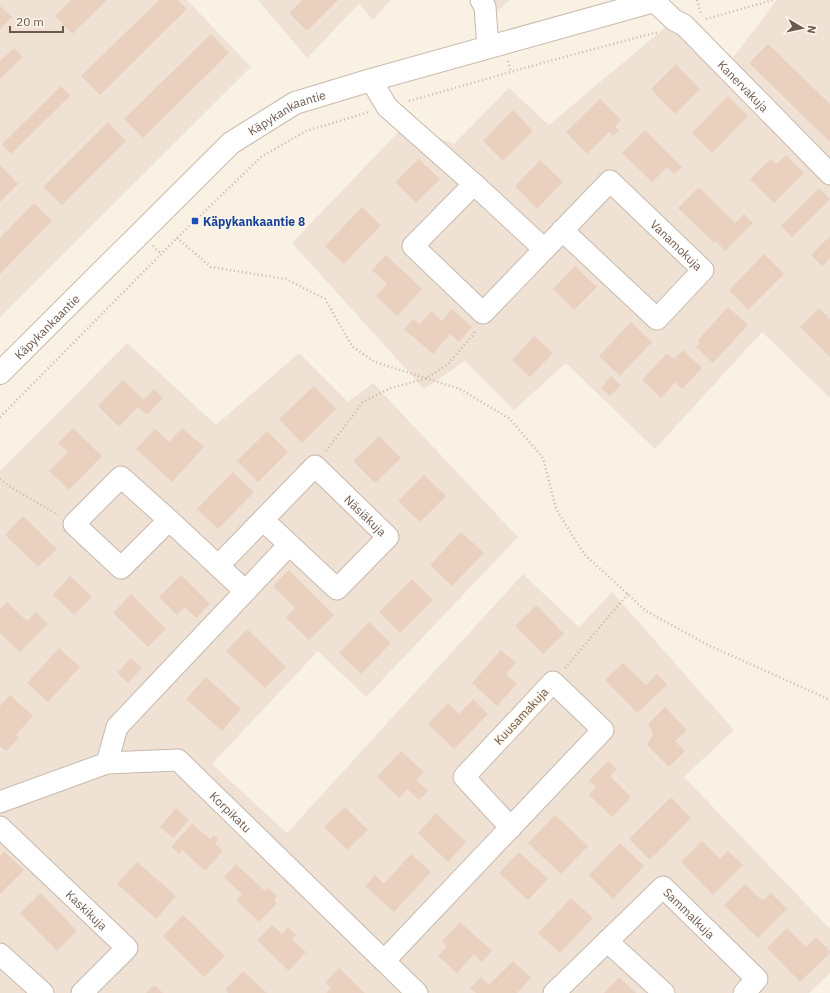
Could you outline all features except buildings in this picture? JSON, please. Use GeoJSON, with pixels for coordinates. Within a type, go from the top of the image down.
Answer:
{"type":"FeatureCollection","features":[{"type":"Feature","properties":{"kind":"street"},"geometry":{"type":"LineString","coordinates":[[481,0],[485,7],[488,47]]}},
{"type":"Feature","properties":{"kind":"street","name":"Käpykankaantie"},"geometry":{"type":"LineString","coordinates":[[0,373],[231,143],[295,103],[371,80],[656,0]]}},
{"type":"Feature","properties":{"kind":"street","name":"Kanervakuja"},"geometry":{"type":"LineString","coordinates":[[656,0],[674,20],[684,25],[830,174]]}},
{"type":"Feature","properties":{"kind":"street"},"geometry":{"type":"LineString","coordinates":[[371,80],[387,106],[544,249]]}},
{"type":"Feature","properties":{"kind":"street","name":"Vanamokuja"},"geometry":{"type":"LineString","coordinates":[[483,313],[562,230],[610,181],[703,270],[657,319],[562,230]]}},
{"type":"Feature","properties":{"kind":"street"},"geometry":{"type":"LineString","coordinates":[[474,184],[413,246],[483,313]]}},
{"type":"Feature","properties":{"kind":"street"},"geometry":{"type":"LineString","coordinates":[[218,566],[315,466]]}},
{"type":"Feature","properties":{"kind":"street","name":"Näsiäkuja"},"geometry":{"type":"LineString","coordinates":[[263,520],[337,589],[388,537],[315,466]]}},
{"type":"Feature","properties":{"kind":"street"},"geometry":{"type":"LineString","coordinates":[[169,520],[121,568],[74,524],[121,477],[169,520],[245,591]]}},
{"type":"Feature","properties":{"kind":"street"},"geometry":{"type":"LineString","coordinates":[[107,763],[118,727],[289,545]]}},
{"type":"Feature","properties":{"kind":"street","name":"Kuusamakuja"},"geometry":{"type":"LineString","coordinates":[[384,961],[511,828],[603,730],[553,682],[464,777],[511,828]]}},
{"type":"Feature","properties":{"kind":"street","name":"Korpikatu"},"geometry":{"type":"LineString","coordinates":[[0,802],[107,763],[178,760],[417,993]]}},
{"type":"Feature","properties":{"kind":"street","name":"Kaskikuja"},"geometry":{"type":"LineString","coordinates":[[0,827],[127,948],[82,993]]}},
{"type":"Feature","properties":{"kind":"street","name":"Sammalkuja"},"geometry":{"type":"LineString","coordinates":[[554,993],[663,887],[757,979],[744,993]]}},
{"type":"Feature","properties":{"kind":"street"},"geometry":{"type":"LineString","coordinates":[[607,941],[664,993]]}},
{"type":"Feature","properties":{"kind":"street"},"geometry":{"type":"LineString","coordinates":[[0,954],[43,993]]}},
{"type":"Feature","properties":{"kind":"path"},"geometry":{"type":"LineString","coordinates":[[697,0],[703,20],[772,0]]}},
{"type":"Feature","properties":{"kind":"path"},"geometry":{"type":"LineString","coordinates":[[0,418],[177,238],[261,157],[306,131],[387,106],[684,25]]}},
{"type":"Feature","properties":{"kind":"path"},"geometry":{"type":"LineString","coordinates":[[177,238],[212,267],[286,279],[325,299],[352,346],[375,362],[425,379],[460,388],[510,419],[543,458],[556,509],[584,554],[646,611],[708,645],[830,700]]}},
{"type":"Feature","properties":{"kind":"path"},"geometry":{"type":"LineString","coordinates":[[315,466],[363,402],[392,388],[425,379],[448,364],[473,335],[483,313]]}},
{"type":"Feature","properties":{"kind":"path"},"geometry":{"type":"LineString","coordinates":[[0,479],[9,486],[74,524]]}},
{"type":"Feature","properties":{"kind":"path"},"geometry":{"type":"LineString","coordinates":[[553,682],[628,594]]}},
{"type":"Feature","properties":{"kind":"shaded area"},"geometry":{"type":"Polygon","coordinates":[[[0,0],[187,0],[251,67],[0,317],[0,0]]]}},
{"type":"Feature","properties":{"kind":"shaded area"},"geometry":{"type":"Polygon","coordinates":[[[258,0],[391,0],[373,20],[359,4],[307,58],[258,0]]]}},
{"type":"Feature","properties":{"kind":"shaded area"},"geometry":{"type":"Polygon","coordinates":[[[474,0],[510,0],[491,16],[474,0]]]}},
{"type":"Feature","properties":{"kind":"shaded area"},"geometry":{"type":"Polygon","coordinates":[[[777,0],[830,0],[830,398],[762,332],[655,449],[566,363],[514,410],[465,361],[424,389],[292,243],[405,125],[454,144],[509,88],[549,125],[674,20],[725,68],[777,0]]]}},
{"type":"Feature","properties":{"kind":"shaded area"},"geometry":{"type":"Polygon","coordinates":[[[127,343],[216,425],[299,353],[348,402],[373,383],[518,537],[366,697],[318,651],[212,764],[287,833],[523,574],[579,627],[612,592],[734,730],[684,777],[830,929],[830,973],[809,993],[0,993],[0,471],[127,343]]]}},
{"type":"Feature","properties":{"kind":"place","name":"Käpykankaantie 8"},"geometry":{"type":"Point","coordinates":[195,221]}}]}
